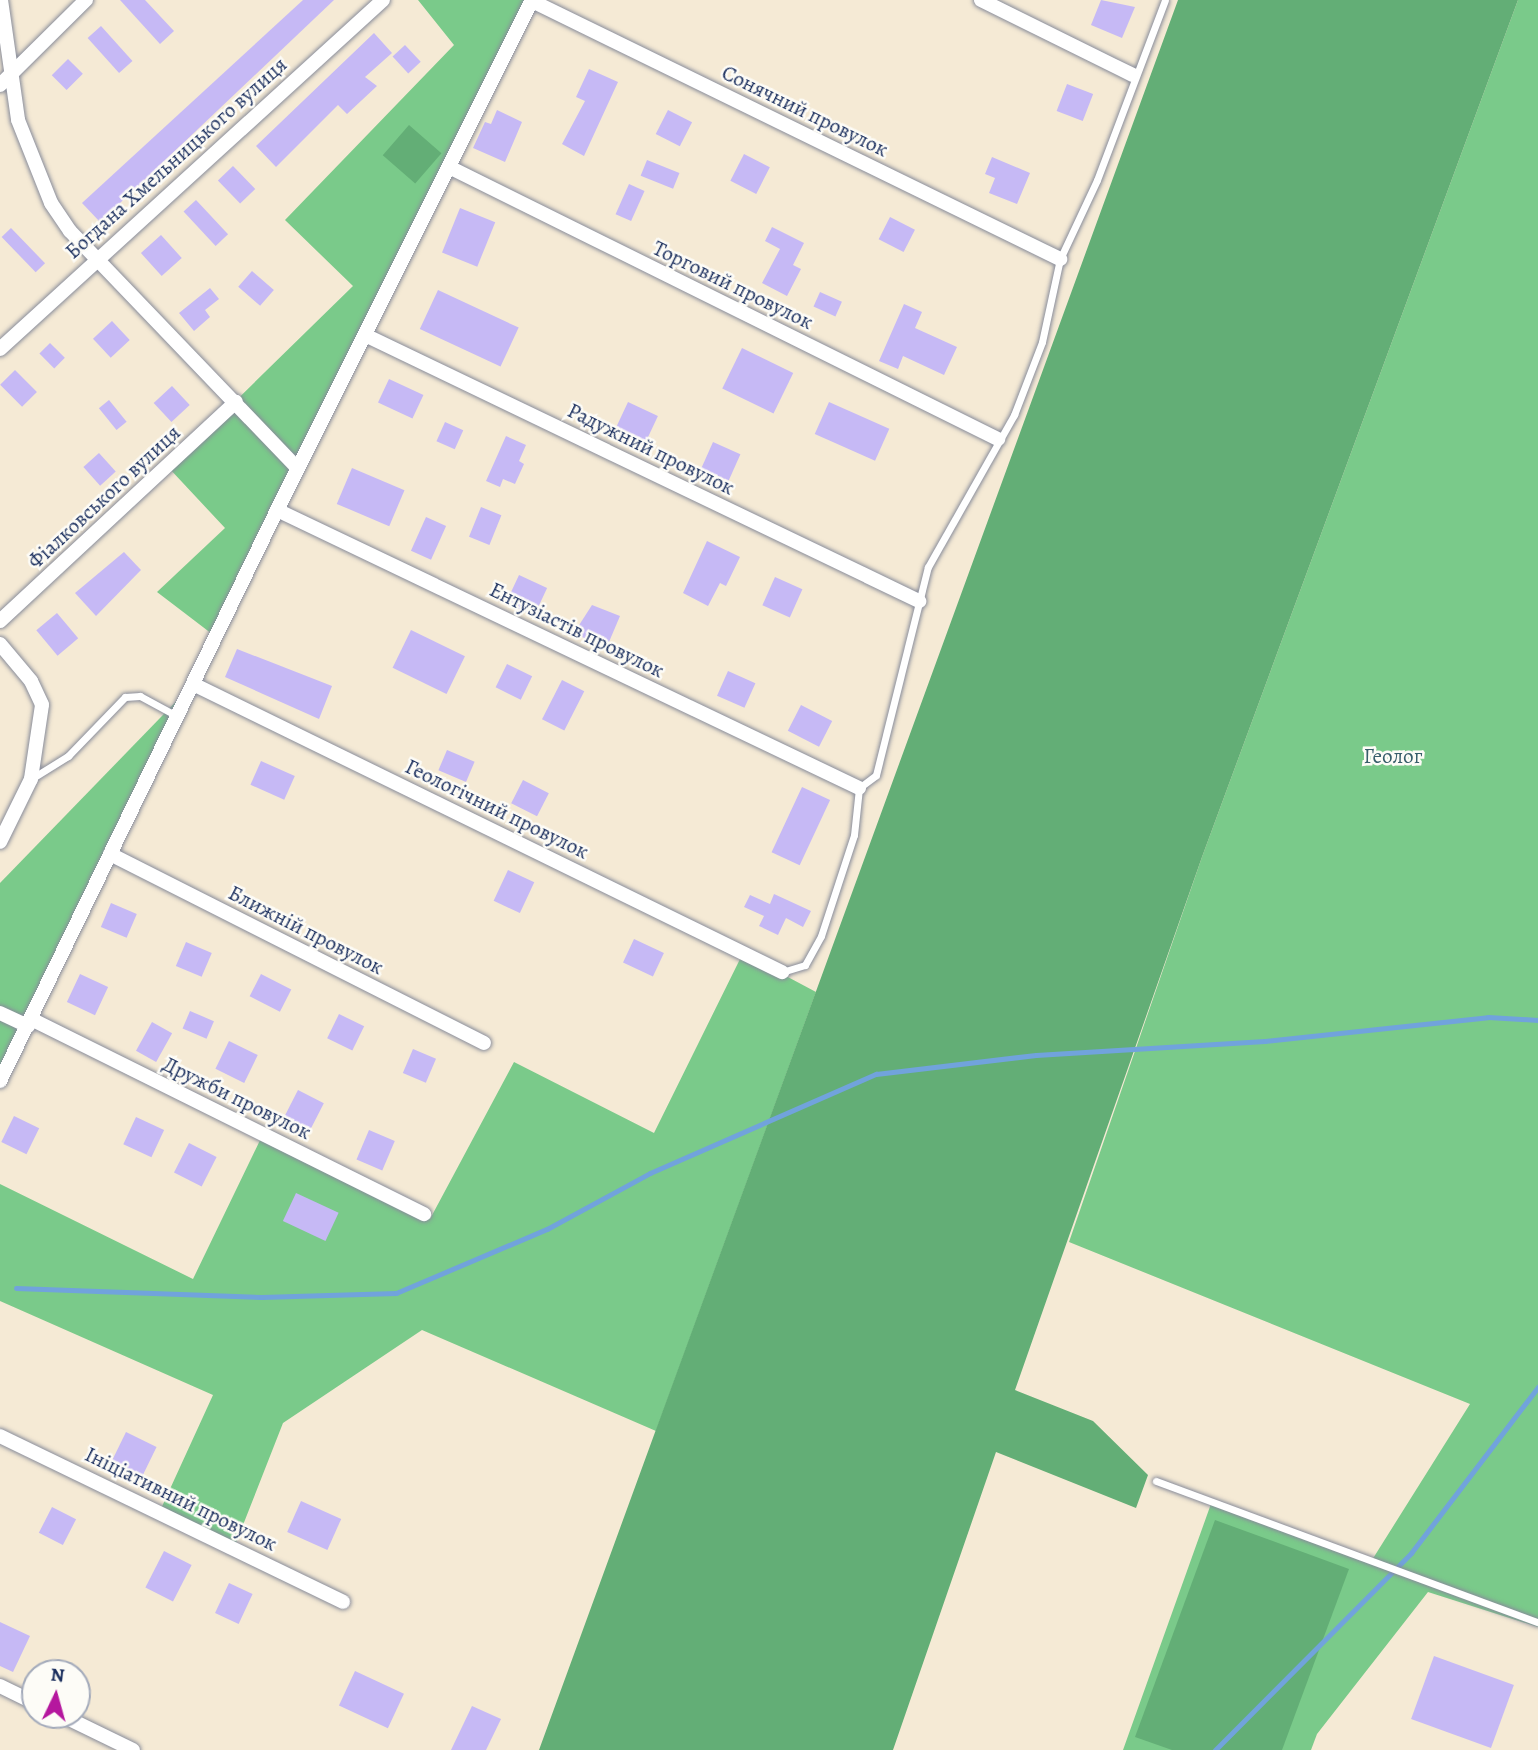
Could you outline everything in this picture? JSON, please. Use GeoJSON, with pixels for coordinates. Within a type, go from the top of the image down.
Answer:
{"type":"FeatureCollection","features":[{"type":"Feature","properties":{"kind":"street"},"geometry":{"type":"LineString","coordinates":[[1,0],[5,80],[37,174],[70,231],[98,256],[297,468]]}},
{"type":"Feature","properties":{"kind":"street"},"geometry":{"type":"LineString","coordinates":[[5,80],[86,0]]}},
{"type":"Feature","properties":{"kind":"street","name":"Богдана Хмельницького вулиця"},"geometry":{"type":"LineString","coordinates":[[0,349],[98,256],[383,0]]}},
{"type":"Feature","properties":{"kind":"street"},"geometry":{"type":"LineString","coordinates":[[0,1081],[297,468],[532,0]]}},
{"type":"Feature","properties":{"kind":"street","name":"Сонячний провулок"},"geometry":{"type":"LineString","coordinates":[[532,0],[1060,259]]}},
{"type":"Feature","properties":{"kind":"street"},"geometry":{"type":"LineString","coordinates":[[981,0],[1133,75]]}},
{"type":"Feature","properties":{"kind":"street","name":"Торговий провулок"},"geometry":{"type":"LineString","coordinates":[[449,167],[998,439]]}},
{"type":"Feature","properties":{"kind":"street","name":"Радужний провулок"},"geometry":{"type":"LineString","coordinates":[[365,335],[919,601]]}},
{"type":"Feature","properties":{"kind":"street","name":"Фіалковського вулиця"},"geometry":{"type":"LineString","coordinates":[[0,621],[236,402]]}},
{"type":"Feature","properties":{"kind":"street","name":"Ентузіастів провулок"},"geometry":{"type":"LineString","coordinates":[[277,510],[859,788]]}},
{"type":"Feature","properties":{"kind":"street"},"geometry":{"type":"LineString","coordinates":[[0,644],[31,681],[42,705],[31,779],[0,842]]}},
{"type":"Feature","properties":{"kind":"street","name":"Геологічний провулок"},"geometry":{"type":"LineString","coordinates":[[193,684],[782,972]]}},
{"type":"Feature","properties":{"kind":"street","name":"Ближній провулок"},"geometry":{"type":"LineString","coordinates":[[110,854],[484,1043]]}},
{"type":"Feature","properties":{"kind":"street","name":"Дружби провулок"},"geometry":{"type":"LineString","coordinates":[[0,1013],[29,1023],[424,1214]]}},
{"type":"Feature","properties":{"kind":"street","name":"Ініціативний провулок"},"geometry":{"type":"LineString","coordinates":[[0,1436],[343,1602]]}},
{"type":"Feature","properties":{"kind":"street"},"geometry":{"type":"LineString","coordinates":[[0,1686],[21,1696]]}},
{"type":"Feature","properties":{"kind":"street"},"geometry":{"type":"LineString","coordinates":[[90,1729],[133,1750]]}},
{"type":"Feature","properties":{"kind":"lane"},"geometry":{"type":"LineString","coordinates":[[782,972],[804,965],[821,936],[854,835],[859,788],[876,775],[903,681],[928,567],[998,439],[1014,415],[1042,342],[1060,259],[1101,169],[1133,75],[1165,0]]}},
{"type":"Feature","properties":{"kind":"lane"},"geometry":{"type":"LineString","coordinates":[[31,779],[68,756],[125,697],[140,696],[177,716]]}},
{"type":"Feature","properties":{"kind":"lane"},"geometry":{"type":"LineString","coordinates":[[1156,1481],[1538,1622]]}},
{"type":"Feature","properties":{"kind":"green space"},"geometry":{"type":"Polygon","coordinates":[[[418,0],[532,0],[216,637],[157,592],[225,528],[168,467],[353,286],[285,220],[454,45],[418,0]]]}},
{"type":"Feature","properties":{"kind":"green space"},"geometry":{"type":"Polygon","coordinates":[[[1178,0],[1518,0],[1202,857],[1015,1390],[1093,1421],[1148,1475],[1136,1508],[996,1452],[893,1750],[539,1750],[1178,0]]]}},
{"type":"Feature","properties":{"kind":"green space","name":"Геолог"},"geometry":{"type":"Polygon","coordinates":[[[1518,0],[1538,0],[1538,1627],[1428,1592],[1317,1734],[1311,1750],[1123,1750],[1212,1501],[1372,1560],[1470,1404],[1069,1242],[1202,857],[1518,0]]]}},
{"type":"Feature","properties":{"kind":"green space"},"geometry":{"type":"Polygon","coordinates":[[[409,125],[441,153],[415,183],[383,155],[409,125]]]}},
{"type":"Feature","properties":{"kind":"green space"},"geometry":{"type":"Polygon","coordinates":[[[193,684],[0,1081],[0,883],[193,684]]]}},
{"type":"Feature","properties":{"kind":"green space"},"geometry":{"type":"Polygon","coordinates":[[[743,953],[816,992],[656,1431],[422,1330],[283,1423],[234,1548],[159,1513],[213,1395],[0,1301],[0,1184],[193,1279],[263,1134],[430,1219],[514,1062],[654,1133],[743,953]]]}},
{"type":"Feature","properties":{"kind":"green space"},"geometry":{"type":"Polygon","coordinates":[[[1215,1520],[1349,1569],[1282,1750],[1172,1750],[1135,1737],[1215,1520]]]}},
{"type":"Feature","properties":{"kind":"building"},"geometry":{"type":"Polygon","coordinates":[[[120,0],[145,0],[174,31],[160,44],[120,0]]]}},
{"type":"Feature","properties":{"kind":"building"},"geometry":{"type":"Polygon","coordinates":[[[303,0],[334,0],[100,222],[82,203],[303,0]]]}},
{"type":"Feature","properties":{"kind":"building"},"geometry":{"type":"Polygon","coordinates":[[[1101,0],[1135,7],[1122,38],[1091,25],[1101,0]]]}},
{"type":"Feature","properties":{"kind":"building"},"geometry":{"type":"Polygon","coordinates":[[[101,26],[132,61],[119,73],[88,38],[101,26]]]}},
{"type":"Feature","properties":{"kind":"building"},"geometry":{"type":"Polygon","coordinates":[[[374,33],[392,53],[365,77],[377,86],[347,114],[338,105],[276,167],[256,146],[374,33]]]}},
{"type":"Feature","properties":{"kind":"building"},"geometry":{"type":"Polygon","coordinates":[[[405,45],[421,62],[408,73],[393,57],[405,45]]]}},
{"type":"Feature","properties":{"kind":"building"},"geometry":{"type":"Polygon","coordinates":[[[68,59],[83,74],[67,90],[52,75],[68,59]]]}},
{"type":"Feature","properties":{"kind":"building"},"geometry":{"type":"Polygon","coordinates":[[[589,69],[618,82],[584,156],[562,144],[585,101],[576,97],[589,69]]]}},
{"type":"Feature","properties":{"kind":"building"},"geometry":{"type":"Polygon","coordinates":[[[1067,84],[1093,94],[1083,121],[1057,111],[1067,84]]]}},
{"type":"Feature","properties":{"kind":"building"},"geometry":{"type":"Polygon","coordinates":[[[497,110],[522,122],[505,162],[473,148],[485,122],[491,124],[497,110]]]}},
{"type":"Feature","properties":{"kind":"building"},"geometry":{"type":"Polygon","coordinates":[[[668,110],[692,122],[680,146],[656,134],[668,110]]]}},
{"type":"Feature","properties":{"kind":"building"},"geometry":{"type":"Polygon","coordinates":[[[744,154],[770,167],[756,194],[730,181],[744,154]]]}},
{"type":"Feature","properties":{"kind":"building"},"geometry":{"type":"Polygon","coordinates":[[[992,157],[1030,173],[1017,204],[989,193],[995,178],[985,174],[992,157]]]}},
{"type":"Feature","properties":{"kind":"building"},"geometry":{"type":"Polygon","coordinates":[[[647,160],[679,173],[673,189],[641,176],[647,160]]]}},
{"type":"Feature","properties":{"kind":"building"},"geometry":{"type":"Polygon","coordinates":[[[233,166],[255,189],[240,204],[218,181],[233,166]]]}},
{"type":"Feature","properties":{"kind":"building"},"geometry":{"type":"Polygon","coordinates":[[[629,184],[645,191],[631,221],[616,214],[629,184]]]}},
{"type":"Feature","properties":{"kind":"building"},"geometry":{"type":"Polygon","coordinates":[[[196,200],[228,234],[216,246],[184,212],[196,200]]]}},
{"type":"Feature","properties":{"kind":"building"},"geometry":{"type":"Polygon","coordinates":[[[460,208],[495,222],[477,267],[442,253],[460,208]]]}},
{"type":"Feature","properties":{"kind":"building"},"geometry":{"type":"Polygon","coordinates":[[[890,217],[915,230],[904,252],[879,239],[890,217]]]}},
{"type":"Feature","properties":{"kind":"building"},"geometry":{"type":"Polygon","coordinates":[[[772,227],[804,243],[793,265],[801,269],[787,296],[762,283],[780,249],[765,241],[772,227]]]}},
{"type":"Feature","properties":{"kind":"building"},"geometry":{"type":"Polygon","coordinates":[[[11,228],[45,263],[36,272],[2,237],[11,228]]]}},
{"type":"Feature","properties":{"kind":"building"},"geometry":{"type":"Polygon","coordinates":[[[161,235],[182,258],[162,276],[141,253],[161,235]]]}},
{"type":"Feature","properties":{"kind":"building"},"geometry":{"type":"Polygon","coordinates":[[[252,271],[274,290],[260,306],[238,287],[252,271]]]}},
{"type":"Feature","properties":{"kind":"building"},"geometry":{"type":"Polygon","coordinates":[[[210,288],[219,299],[205,310],[210,317],[194,331],[179,313],[210,288]]]}},
{"type":"Feature","properties":{"kind":"building"},"geometry":{"type":"Polygon","coordinates":[[[438,290],[519,328],[500,367],[420,329],[438,290]]]}},
{"type":"Feature","properties":{"kind":"building"},"geometry":{"type":"Polygon","coordinates":[[[820,292],[842,302],[835,316],[813,307],[820,292]]]}},
{"type":"Feature","properties":{"kind":"building"},"geometry":{"type":"Polygon","coordinates":[[[904,304],[922,312],[915,328],[957,347],[944,375],[903,356],[898,369],[879,361],[904,304]]]}},
{"type":"Feature","properties":{"kind":"building"},"geometry":{"type":"Polygon","coordinates":[[[112,321],[130,340],[111,358],[93,339],[112,321]]]}},
{"type":"Feature","properties":{"kind":"building"},"geometry":{"type":"Polygon","coordinates":[[[50,343],[65,358],[54,368],[39,354],[50,343]]]}},
{"type":"Feature","properties":{"kind":"building"},"geometry":{"type":"Polygon","coordinates":[[[742,348],[793,373],[774,413],[722,388],[742,348]]]}},
{"type":"Feature","properties":{"kind":"building"},"geometry":{"type":"Polygon","coordinates":[[[15,370],[37,392],[22,407],[0,385],[15,370]]]}},
{"type":"Feature","properties":{"kind":"building"},"geometry":{"type":"Polygon","coordinates":[[[389,379],[423,395],[412,419],[378,403],[389,379]]]}},
{"type":"Feature","properties":{"kind":"building"},"geometry":{"type":"Polygon","coordinates":[[[172,386],[190,405],[171,422],[154,403],[172,386]]]}},
{"type":"Feature","properties":{"kind":"building"},"geometry":{"type":"Polygon","coordinates":[[[109,400],[127,422],[117,430],[99,408],[109,400]]]}},
{"type":"Feature","properties":{"kind":"building"},"geometry":{"type":"Polygon","coordinates":[[[628,402],[658,416],[644,447],[614,433],[628,402]]]}},
{"type":"Feature","properties":{"kind":"building"},"geometry":{"type":"Polygon","coordinates":[[[829,402],[889,429],[875,461],[815,434],[829,402]]]}},
{"type":"Feature","properties":{"kind":"building"},"geometry":{"type":"Polygon","coordinates":[[[445,422],[463,430],[455,449],[436,441],[445,422]]]}},
{"type":"Feature","properties":{"kind":"building"},"geometry":{"type":"Polygon","coordinates":[[[506,436],[526,445],[519,461],[524,464],[515,484],[503,479],[500,487],[486,481],[506,436]]]}},
{"type":"Feature","properties":{"kind":"building"},"geometry":{"type":"Polygon","coordinates":[[[713,442],[740,454],[729,481],[701,468],[713,442]]]}},
{"type":"Feature","properties":{"kind":"building"},"geometry":{"type":"Polygon","coordinates":[[[99,453],[116,472],[100,486],[83,467],[99,453]]]}},
{"type":"Feature","properties":{"kind":"building"},"geometry":{"type":"Polygon","coordinates":[[[352,468],[404,490],[389,526],[337,504],[352,468]]]}},
{"type":"Feature","properties":{"kind":"building"},"geometry":{"type":"Polygon","coordinates":[[[481,507],[501,515],[489,545],[469,537],[481,507]]]}},
{"type":"Feature","properties":{"kind":"building"},"geometry":{"type":"Polygon","coordinates":[[[426,517],[446,526],[431,560],[411,551],[426,517]]]}},
{"type":"Feature","properties":{"kind":"building"},"geometry":{"type":"Polygon","coordinates":[[[707,541],[740,557],[726,586],[720,583],[708,606],[683,593],[707,541]]]}},
{"type":"Feature","properties":{"kind":"building"},"geometry":{"type":"Polygon","coordinates":[[[124,552],[141,570],[96,616],[75,593],[124,552]]]}},
{"type":"Feature","properties":{"kind":"building"},"geometry":{"type":"Polygon","coordinates":[[[519,575],[547,588],[534,616],[506,603],[519,575]]]}},
{"type":"Feature","properties":{"kind":"building"},"geometry":{"type":"Polygon","coordinates":[[[775,577],[802,589],[790,618],[762,605],[775,577]]]}},
{"type":"Feature","properties":{"kind":"building"},"geometry":{"type":"Polygon","coordinates":[[[592,605],[620,616],[606,649],[574,633],[592,605]]]}},
{"type":"Feature","properties":{"kind":"building"},"geometry":{"type":"Polygon","coordinates":[[[57,613],[78,638],[58,656],[36,630],[57,613]]]}},
{"type":"Feature","properties":{"kind":"building"},"geometry":{"type":"Polygon","coordinates":[[[411,630],[465,656],[447,694],[393,668],[411,630]]]}},
{"type":"Feature","properties":{"kind":"building"},"geometry":{"type":"Polygon","coordinates":[[[237,649],[332,686],[319,719],[225,677],[237,649]]]}},
{"type":"Feature","properties":{"kind":"building"},"geometry":{"type":"Polygon","coordinates":[[[507,664],[532,676],[521,700],[496,687],[507,664]]]}},
{"type":"Feature","properties":{"kind":"building"},"geometry":{"type":"Polygon","coordinates":[[[728,671],[755,683],[744,708],[717,696],[728,671]]]}},
{"type":"Feature","properties":{"kind":"building"},"geometry":{"type":"Polygon","coordinates":[[[562,680],[584,691],[564,731],[542,719],[562,680]]]}},
{"type":"Feature","properties":{"kind":"building"},"geometry":{"type":"Polygon","coordinates":[[[801,705],[832,721],[819,747],[788,731],[801,705]]]}},
{"type":"Feature","properties":{"kind":"building"},"geometry":{"type":"Polygon","coordinates":[[[447,750],[475,762],[466,782],[438,770],[447,750]]]}},
{"type":"Feature","properties":{"kind":"building"},"geometry":{"type":"Polygon","coordinates":[[[261,761],[295,776],[284,800],[250,785],[261,761]]]}},
{"type":"Feature","properties":{"kind":"building"},"geometry":{"type":"Polygon","coordinates":[[[523,780],[549,793],[537,816],[511,803],[523,780]]]}},
{"type":"Feature","properties":{"kind":"building"},"geometry":{"type":"Polygon","coordinates":[[[802,787],[830,800],[800,865],[772,852],[802,787]]]}},
{"type":"Feature","properties":{"kind":"building"},"geometry":{"type":"Polygon","coordinates":[[[508,870],[534,882],[520,913],[494,901],[508,870]]]}},
{"type":"Feature","properties":{"kind":"building"},"geometry":{"type":"Polygon","coordinates":[[[774,894],[811,911],[803,927],[786,918],[778,935],[759,926],[764,916],[744,907],[750,895],[770,904],[774,894]]]}},
{"type":"Feature","properties":{"kind":"building"},"geometry":{"type":"Polygon","coordinates":[[[111,903],[137,914],[127,938],[101,927],[111,903]]]}},
{"type":"Feature","properties":{"kind":"building"},"geometry":{"type":"Polygon","coordinates":[[[634,939],[664,953],[653,977],[623,963],[634,939]]]}},
{"type":"Feature","properties":{"kind":"building"},"geometry":{"type":"Polygon","coordinates":[[[186,942],[212,953],[202,977],[176,966],[186,942]]]}},
{"type":"Feature","properties":{"kind":"building"},"geometry":{"type":"Polygon","coordinates":[[[80,974],[108,987],[95,1015],[67,1002],[80,974]]]}},
{"type":"Feature","properties":{"kind":"building"},"geometry":{"type":"Polygon","coordinates":[[[261,974],[291,989],[280,1012],[250,996],[261,974]]]}},
{"type":"Feature","properties":{"kind":"building"},"geometry":{"type":"Polygon","coordinates":[[[190,1011],[214,1021],[207,1039],[183,1028],[190,1011]]]}},
{"type":"Feature","properties":{"kind":"building"},"geometry":{"type":"Polygon","coordinates":[[[339,1014],[364,1026],[352,1051],[327,1038],[339,1014]]]}},
{"type":"Feature","properties":{"kind":"building"},"geometry":{"type":"Polygon","coordinates":[[[152,1022],[172,1033],[156,1062],[136,1051],[152,1022]]]}},
{"type":"Feature","properties":{"kind":"building"},"geometry":{"type":"Polygon","coordinates":[[[229,1041],[258,1055],[244,1083],[215,1069],[229,1041]]]}},
{"type":"Feature","properties":{"kind":"building"},"geometry":{"type":"Polygon","coordinates":[[[413,1049],[436,1059],[426,1083],[403,1073],[413,1049]]]}},
{"type":"Feature","properties":{"kind":"building"},"geometry":{"type":"Polygon","coordinates":[[[298,1090],[324,1103],[310,1131],[284,1118],[298,1090]]]}},
{"type":"Feature","properties":{"kind":"building"},"geometry":{"type":"Polygon","coordinates":[[[14,1116],[39,1128],[26,1154],[1,1142],[14,1116]]]}},
{"type":"Feature","properties":{"kind":"building"},"geometry":{"type":"Polygon","coordinates":[[[136,1117],[164,1130],[151,1157],[123,1144],[136,1117]]]}},
{"type":"Feature","properties":{"kind":"building"},"geometry":{"type":"Polygon","coordinates":[[[369,1130],[395,1141],[382,1170],[356,1159],[369,1130]]]}},
{"type":"Feature","properties":{"kind":"building"},"geometry":{"type":"Polygon","coordinates":[[[189,1143],[217,1157],[202,1186],[174,1172],[189,1143]]]}},
{"type":"Feature","properties":{"kind":"building"},"geometry":{"type":"Polygon","coordinates":[[[296,1193],[339,1213],[325,1241],[283,1221],[296,1193]]]}},
{"type":"Feature","properties":{"kind":"building"},"geometry":{"type":"Polygon","coordinates":[[[126,1432],[157,1447],[142,1477],[111,1463],[126,1432]]]}},
{"type":"Feature","properties":{"kind":"building"},"geometry":{"type":"Polygon","coordinates":[[[301,1501],[341,1519],[327,1550],[287,1532],[301,1501]]]}},
{"type":"Feature","properties":{"kind":"building"},"geometry":{"type":"Polygon","coordinates":[[[52,1507],[76,1519],[63,1545],[39,1533],[52,1507]]]}},
{"type":"Feature","properties":{"kind":"building"},"geometry":{"type":"Polygon","coordinates":[[[164,1551],[192,1565],[173,1602],[145,1588],[164,1551]]]}},
{"type":"Feature","properties":{"kind":"building"},"geometry":{"type":"Polygon","coordinates":[[[229,1583],[253,1594],[239,1624],[215,1613],[229,1583]]]}},
{"type":"Feature","properties":{"kind":"building"},"geometry":{"type":"Polygon","coordinates":[[[0,1622],[30,1636],[13,1672],[0,1666],[0,1622]]]}},
{"type":"Feature","properties":{"kind":"building"},"geometry":{"type":"Polygon","coordinates":[[[1434,1656],[1514,1685],[1491,1748],[1411,1719],[1434,1656]]]}},
{"type":"Feature","properties":{"kind":"building"},"geometry":{"type":"Polygon","coordinates":[[[355,1671],[404,1694],[388,1728],[339,1705],[355,1671]]]}},
{"type":"Feature","properties":{"kind":"building"},"geometry":{"type":"Polygon","coordinates":[[[472,1706],[501,1719],[486,1750],[451,1750],[472,1706]]]}},
{"type":"Feature","properties":{"kind":"waterway"},"geometry":{"type":"LineString","coordinates":[[16,1288],[261,1297],[396,1293],[547,1229],[650,1173],[876,1074],[1036,1055],[1265,1041],[1488,1017],[1538,1020]]}},
{"type":"Feature","properties":{"kind":"waterway"},"geometry":{"type":"LineString","coordinates":[[1215,1750],[1411,1553],[1538,1387]]}}]}
